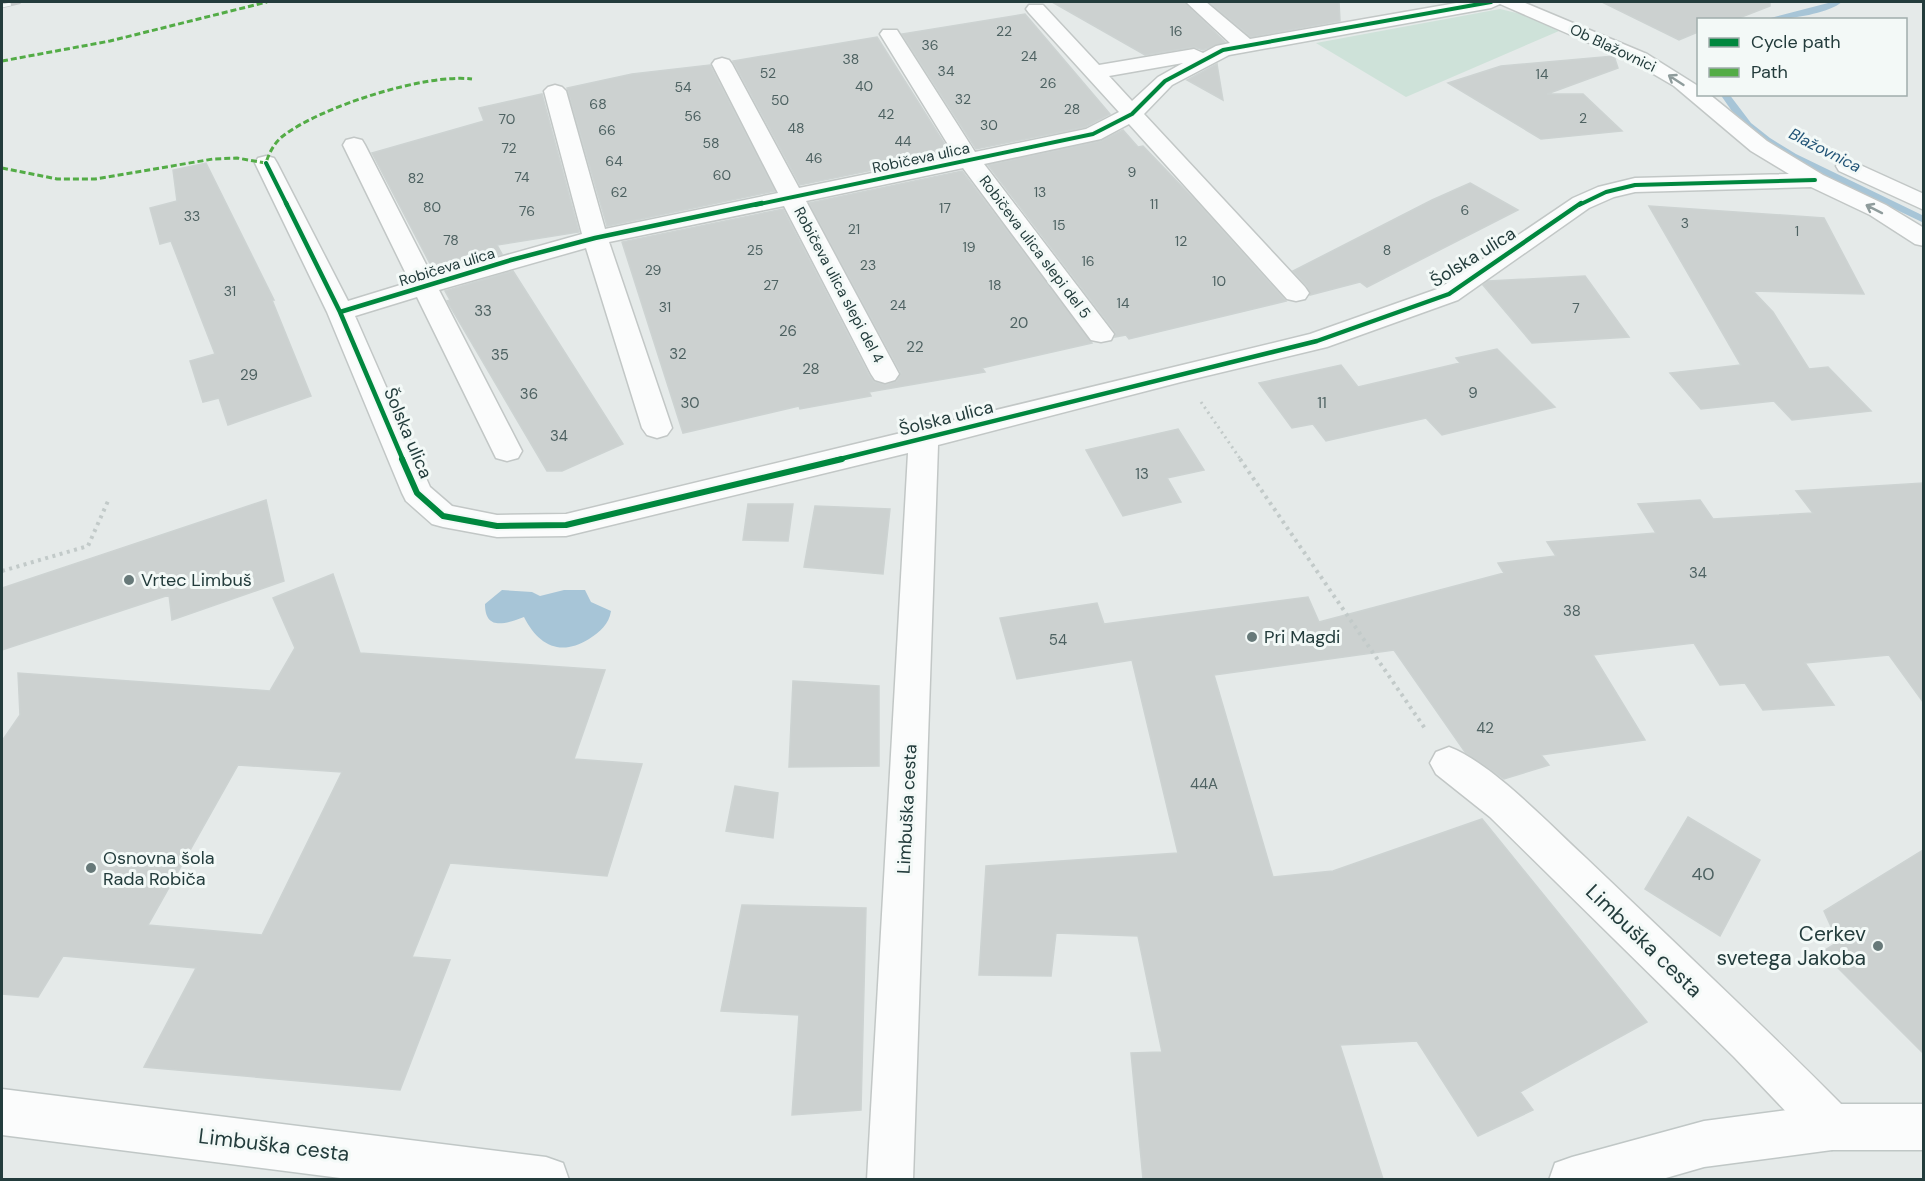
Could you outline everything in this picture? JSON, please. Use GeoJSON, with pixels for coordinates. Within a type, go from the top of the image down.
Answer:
{"type":"FeatureCollection","features":[{"type":"Feature","properties":{"kind":"street"},"geometry":{"type":"LineString","coordinates":[[1195,2],[1246,46]]}},
{"type":"Feature","properties":{"kind":"street","name":"Robičeva ulica"},"geometry":{"type":"LineString","coordinates":[[340,312],[511,260],[595,238],[1094,134],[1132,114],[1165,81],[1223,50],[1375,14],[1491,2]]}},
{"type":"Feature","properties":{"kind":"street","name":"Ob Blažovnici"},"geometry":{"type":"LineString","coordinates":[[1508,2],[1640,58],[1681,82],[1697,95]]}},
{"type":"Feature","properties":{"kind":"street"},"geometry":{"type":"LineString","coordinates":[[1036,9],[1296,293]]}},
{"type":"Feature","properties":{"kind":"street","name":"Robičeva ulica slepi del 5"},"geometry":{"type":"LineString","coordinates":[[890,34],[969,160],[1101,334]]}},
{"type":"Feature","properties":{"kind":"street"},"geometry":{"type":"LineString","coordinates":[[1094,72],[1223,50]]}},
{"type":"Feature","properties":{"kind":"street","name":"Robičeva ulica slepi del 4"},"geometry":{"type":"LineString","coordinates":[[722,64],[885,374]]}},
{"type":"Feature","properties":{"kind":"street"},"geometry":{"type":"LineString","coordinates":[[555,91],[595,238],[657,428]]}},
{"type":"Feature","properties":{"kind":"street","name":"Ob Blažovnici"},"geometry":{"type":"LineString","coordinates":[[1698,96],[1760,146],[1815,180],[1878,210],[1923,239]]}},
{"type":"Feature","properties":{"kind":"street"},"geometry":{"type":"LineString","coordinates":[[354,146],[507,451]]}},
{"type":"Feature","properties":{"kind":"street","name":"Šolska ulica"},"geometry":{"type":"LineString","coordinates":[[266,163],[340,312],[417,493],[444,516],[497,526],[566,525],[1317,341],[1449,294],[1581,203],[1606,192],[1635,185],[1815,180]]}},
{"type":"Feature","properties":{"kind":"street"},"geometry":{"type":"LineString","coordinates":[[1847,166],[1923,203]]}},
{"type":"Feature","properties":{"kind":"street","name":"Limbuška cesta"},"geometry":{"type":"LineString","coordinates":[[890,1179],[924,439]]}},
{"type":"Feature","properties":{"kind":"street","name":"Limbuška cesta"},"geometry":{"type":"LineString","coordinates":[[1449,763],[1511,813],[1756,1049],[1832,1127]]}},
{"type":"Feature","properties":{"kind":"street","name":"Limbuška cesta"},"geometry":{"type":"LineString","coordinates":[[2,1112],[546,1179]]}},
{"type":"Feature","properties":{"kind":"street"},"geometry":{"type":"LineString","coordinates":[[1572,1179],[1704,1144],[1832,1127],[1923,1127]]}},
{"type":"Feature","properties":{"kind":"path"},"geometry":{"type":"LineString","coordinates":[[1181,373],[1449,763]]}},
{"type":"Feature","properties":{"kind":"path"},"geometry":{"type":"LineString","coordinates":[[2,571],[88,546],[108,501]]}},
{"type":"Feature","properties":{"kind":"green space"},"geometry":{"type":"Polygon","coordinates":[[[1500,9],[1525,15],[1559,31],[1406,97],[1316,43],[1500,9]]]}},
{"type":"Feature","properties":{"kind":"water"},"geometry":{"type":"Polygon","coordinates":[[[502,590],[532,592],[540,596],[564,590],[585,590],[591,602],[611,611],[610,616],[606,624],[593,636],[569,647],[559,647],[543,641],[536,635],[524,617],[503,623],[492,622],[488,618],[485,604],[502,590]]]}},
{"type":"Feature","properties":{"kind":"building"},"geometry":{"type":"Polygon","coordinates":[[[1052,2],[1184,2],[1225,42],[1203,50],[1194,47],[1145,55],[1052,2]]]}},
{"type":"Feature","properties":{"kind":"building"},"geometry":{"type":"Polygon","coordinates":[[[1209,2],[1339,2],[1340,21],[1251,37],[1209,2]]]}},
{"type":"Feature","properties":{"kind":"building"},"geometry":{"type":"Polygon","coordinates":[[[1602,2],[1770,2],[1770,6],[1739,18],[1697,18],[1697,32],[1679,40],[1602,2]]]}},
{"type":"Feature","properties":{"kind":"building"},"geometry":{"type":"Polygon","coordinates":[[[1025,14],[1110,114],[1085,127],[976,149],[902,34],[1025,14]]]}},
{"type":"Feature","properties":{"kind":"building"},"geometry":{"type":"Polygon","coordinates":[[[877,37],[951,154],[800,185],[733,61],[877,37]]]}},
{"type":"Feature","properties":{"kind":"building"},"geometry":{"type":"Polygon","coordinates":[[[1614,56],[1618,68],[1547,94],[1583,94],[1622,131],[1541,139],[1448,83],[1501,66],[1614,56]]]}},
{"type":"Feature","properties":{"kind":"building"},"geometry":{"type":"Polygon","coordinates":[[[1217,64],[1223,100],[1187,80],[1217,64]]]}},
{"type":"Feature","properties":{"kind":"building"},"geometry":{"type":"Polygon","coordinates":[[[710,65],[775,191],[607,226],[567,88],[632,74],[710,65]]]}},
{"type":"Feature","properties":{"kind":"building"},"geometry":{"type":"Polygon","coordinates":[[[542,94],[579,232],[497,245],[502,254],[435,273],[372,153],[484,121],[479,108],[542,94]]]}},
{"type":"Feature","properties":{"kind":"building"},"geometry":{"type":"Polygon","coordinates":[[[1123,130],[1138,147],[1143,146],[1194,199],[1286,301],[1129,339],[1126,335],[1115,337],[1116,333],[988,165],[1101,141],[1123,130]]]}},
{"type":"Feature","properties":{"kind":"building"},"geometry":{"type":"Polygon","coordinates":[[[206,163],[274,300],[272,300],[311,396],[228,425],[219,398],[203,402],[190,361],[215,354],[171,241],[160,244],[150,208],[177,201],[173,170],[206,163]]]}},
{"type":"Feature","properties":{"kind":"building"},"geometry":{"type":"Polygon","coordinates":[[[962,171],[1092,343],[982,368],[985,372],[869,392],[871,396],[800,409],[799,406],[683,433],[622,242],[783,209],[869,375],[874,382],[886,385],[897,381],[901,373],[809,203],[962,171]]]}},
{"type":"Feature","properties":{"kind":"building"},"geometry":{"type":"Polygon","coordinates":[[[1470,183],[1518,210],[1367,287],[1360,282],[1310,295],[1307,286],[1293,271],[1432,200],[1470,183]]]}},
{"type":"Feature","properties":{"kind":"building"},"geometry":{"type":"Polygon","coordinates":[[[1649,206],[1824,218],[1864,294],[1753,291],[1773,312],[1809,369],[1828,367],[1871,411],[1792,420],[1774,401],[1701,409],[1670,373],[1741,365],[1649,206]]]}},
{"type":"Feature","properties":{"kind":"building"},"geometry":{"type":"Polygon","coordinates":[[[513,271],[623,444],[562,471],[547,471],[447,301],[450,300],[445,291],[513,271]]]}},
{"type":"Feature","properties":{"kind":"building"},"geometry":{"type":"Polygon","coordinates":[[[1585,276],[1629,337],[1532,343],[1483,285],[1488,281],[1585,276]]]}},
{"type":"Feature","properties":{"kind":"building"},"geometry":{"type":"Polygon","coordinates":[[[1497,349],[1555,407],[1442,435],[1426,418],[1326,441],[1313,424],[1292,428],[1259,383],[1341,365],[1358,387],[1460,363],[1456,358],[1497,349]]]}},
{"type":"Feature","properties":{"kind":"building"},"geometry":{"type":"Polygon","coordinates":[[[1178,429],[1204,470],[1167,478],[1181,502],[1123,516],[1086,450],[1178,429]]]}},
{"type":"Feature","properties":{"kind":"building"},"geometry":{"type":"Polygon","coordinates":[[[1923,483],[1923,702],[1889,655],[1805,663],[1834,705],[1763,710],[1745,683],[1720,685],[1694,643],[1593,655],[1645,740],[1541,755],[1549,765],[1504,779],[1465,752],[1394,650],[1214,675],[1273,877],[1333,871],[1482,819],[1647,1022],[1520,1092],[1533,1110],[1478,1136],[1417,1041],[1340,1045],[1383,1179],[1143,1179],[1131,1053],[1162,1052],[1138,936],[1056,933],[1051,976],[979,975],[986,866],[1178,853],[1132,660],[1017,679],[1000,618],[1097,603],[1104,624],[1308,597],[1319,622],[1504,573],[1498,563],[1556,556],[1547,542],[1656,533],[1638,504],[1700,500],[1713,519],[1813,513],[1796,491],[1923,483]]]}},
{"type":"Feature","properties":{"kind":"building","name":"Vrtec Limbuš"},"geometry":{"type":"Polygon","coordinates":[[[266,500],[284,581],[172,620],[169,595],[2,650],[2,588],[266,500]]]}},
{"type":"Feature","properties":{"kind":"building"},"geometry":{"type":"Polygon","coordinates":[[[748,504],[793,504],[788,541],[743,540],[748,504]]]}},
{"type":"Feature","properties":{"kind":"building"},"geometry":{"type":"Polygon","coordinates":[[[815,506],[890,509],[883,574],[804,567],[815,506]]]}},
{"type":"Feature","properties":{"kind":"building","name":"Osnovna šola Rada Robiča"},"geometry":{"type":"Polygon","coordinates":[[[333,574],[360,653],[605,670],[574,759],[642,764],[607,876],[450,863],[412,957],[450,960],[400,1090],[144,1067],[196,968],[63,956],[38,997],[2,994],[2,741],[20,715],[18,673],[270,691],[295,648],[273,598],[333,574]],[[238,765],[148,925],[262,935],[342,772],[238,765]]]}},
{"type":"Feature","properties":{"kind":"building"},"geometry":{"type":"Polygon","coordinates":[[[793,681],[879,686],[879,766],[789,767],[793,681]]]}},
{"type":"Feature","properties":{"kind":"building"},"geometry":{"type":"Polygon","coordinates":[[[735,786],[778,793],[773,838],[726,831],[735,786]]]}},
{"type":"Feature","properties":{"kind":"building"},"geometry":{"type":"Polygon","coordinates":[[[1688,817],[1760,860],[1720,936],[1645,889],[1688,817]]]}},
{"type":"Feature","properties":{"kind":"building","name":"Cerkev svetega Jakoba"},"geometry":{"type":"Polygon","coordinates":[[[1923,850],[1923,1053],[1822,952],[1838,942],[1824,911],[1923,850]]]}},
{"type":"Feature","properties":{"kind":"building"},"geometry":{"type":"Polygon","coordinates":[[[742,905],[866,908],[861,1110],[792,1115],[799,1015],[721,1011],[742,905]]]}},
{"type":"Feature","properties":{"kind":"waterway","name":"Blažovnica"},"geometry":{"type":"LineString","coordinates":[[1776,18],[1838,2]]}},
{"type":"Feature","properties":{"kind":"waterway","name":"Blažovnica"},"geometry":{"type":"LineString","coordinates":[[1725,96],[1747,125],[1766,140],[1792,156],[1924,220]]}},
{"type":"Feature","properties":{"kind":"railway"},"geometry":{"type":"LineString","coordinates":[[2,6],[19,2]]}},
{"type":"Feature","properties":{"kind":"marked path"},"geometry":{"type":"LineString","coordinates":[[2,61],[110,41],[267,2]]}},
{"type":"Feature","properties":{"kind":"marked path"},"geometry":{"type":"LineString","coordinates":[[2,168],[57,179],[95,179],[213,159],[237,158],[266,163],[272,148],[283,136],[333,110],[420,82],[445,78],[472,79]]}},
{"type":"Feature","properties":{"kind":"cycle path"},"geometry":{"type":"LineString","coordinates":[[340,312],[511,260],[595,238],[1093,134],[1132,114],[1165,81],[1223,50],[1491,2]]}},
{"type":"Feature","properties":{"kind":"cycle path"},"geometry":{"type":"LineString","coordinates":[[266,163],[340,312],[417,493],[443,516],[497,526],[566,525],[1317,341],[1449,294],[1581,203],[1606,192],[1635,185],[1815,180]]}},
{"type":"Feature","properties":{"kind":"place","name":"Vrtec Limbuš"},"geometry":{"type":"Point","coordinates":[129,580]}},
{"type":"Feature","properties":{"kind":"place","name":"Pri Magdi"},"geometry":{"type":"Point","coordinates":[1252,637]}},
{"type":"Feature","properties":{"kind":"place","name":"Osnovna šola Rada Robiča"},"geometry":{"type":"Point","coordinates":[91,868]}},
{"type":"Feature","properties":{"kind":"place","name":"Cerkev svetega Jakoba"},"geometry":{"type":"Point","coordinates":[1878,946]}}]}
